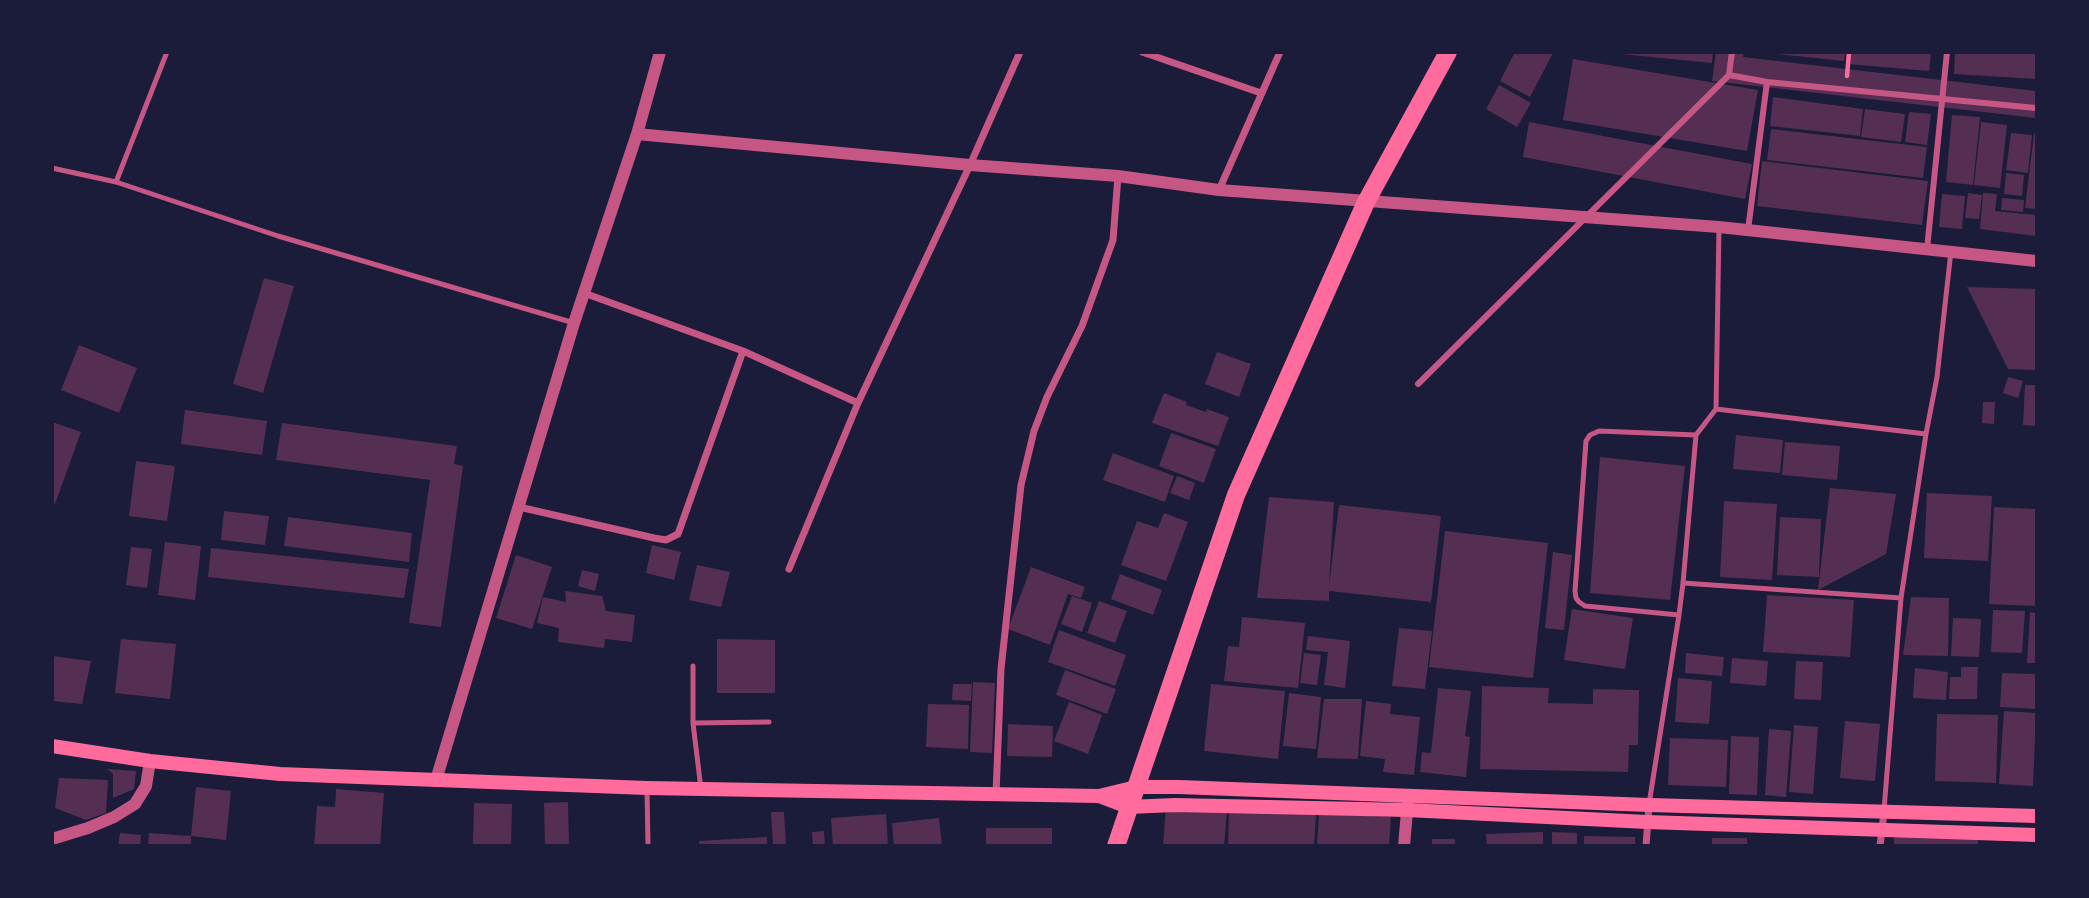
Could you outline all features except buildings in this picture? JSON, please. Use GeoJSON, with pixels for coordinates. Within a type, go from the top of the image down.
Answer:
{"type":"FeatureCollection","features":[{"type":"Feature","properties":{"kind":"main road"},"geometry":{"type":"LineString","coordinates":[[1116,845],[1237,495],[1366,202],[1448,52]]}},
{"type":"Feature","properties":{"kind":"main road"},"geometry":{"type":"LineString","coordinates":[[52,746],[150,761],[280,774],[647,788],[1099,796],[1136,787],[1408,803],[1881,838],[2036,835]]}},
{"type":"Feature","properties":{"kind":"main road"},"geometry":{"type":"LineString","coordinates":[[1099,796],[1128,807],[1408,803],[2036,816]]}},
{"type":"Feature","properties":{"kind":"street"},"geometry":{"type":"LineString","coordinates":[[436,780],[574,323],[637,134],[660,52]]}},
{"type":"Feature","properties":{"kind":"street"},"geometry":{"type":"LineString","coordinates":[[789,569],[858,403],[1020,52]]}},
{"type":"Feature","properties":{"kind":"street"},"geometry":{"type":"LineString","coordinates":[[1142,52],[1261,93]]}},
{"type":"Feature","properties":{"kind":"street"},"geometry":{"type":"LineString","coordinates":[[1219,190],[1280,52]]}},
{"type":"Feature","properties":{"kind":"street"},"geometry":{"type":"LineString","coordinates":[[1418,384],[1729,75],[1732,52]]}},
{"type":"Feature","properties":{"kind":"street"},"geometry":{"type":"LineString","coordinates":[[1927,251],[1947,52]]}},
{"type":"Feature","properties":{"kind":"street"},"geometry":{"type":"LineString","coordinates":[[1729,75],[1767,82],[2036,108]]}},
{"type":"Feature","properties":{"kind":"street"},"geometry":{"type":"LineString","coordinates":[[1748,232],[1767,82]]}},
{"type":"Feature","properties":{"kind":"street"},"geometry":{"type":"LineString","coordinates":[[637,134],[1118,176],[1219,190],[1719,227],[2036,261]]}},
{"type":"Feature","properties":{"kind":"street"},"geometry":{"type":"LineString","coordinates":[[996,794],[1001,669],[1021,485],[1034,431],[1047,397],[1082,326],[1113,240],[1118,176]]}},
{"type":"Feature","properties":{"kind":"street"},"geometry":{"type":"LineString","coordinates":[[584,293],[743,351],[858,403]]}},
{"type":"Feature","properties":{"kind":"street"},"geometry":{"type":"LineString","coordinates":[[519,507],[654,538],[666,540],[678,534],[743,351]]}},
{"type":"Feature","properties":{"kind":"street"},"geometry":{"type":"LineString","coordinates":[[52,839],[105,821],[135,804],[146,786],[150,761]]}},
{"type":"Feature","properties":{"kind":"street"},"geometry":{"type":"LineString","coordinates":[[1404,845],[1408,803]]}},
{"type":"Feature","properties":{"kind":"street"},"geometry":{"type":"LineString","coordinates":[[1646,845],[1648,806]]}},
{"type":"Feature","properties":{"kind":"street"},"geometry":{"type":"LineString","coordinates":[[1881,838],[1884,812]]}},
{"type":"Feature","properties":{"kind":"lane"},"geometry":{"type":"LineString","coordinates":[[116,182],[167,52]]}},
{"type":"Feature","properties":{"kind":"lane"},"geometry":{"type":"LineString","coordinates":[[52,168],[116,182],[278,236],[574,323]]}},
{"type":"Feature","properties":{"kind":"lane"},"geometry":{"type":"LineString","coordinates":[[1648,806],[1679,615],[1696,435],[1716,409],[1719,227]]}},
{"type":"Feature","properties":{"kind":"lane"},"geometry":{"type":"LineString","coordinates":[[1884,812],[1901,598],[1937,377],[1951,251]]}},
{"type":"Feature","properties":{"kind":"lane"},"geometry":{"type":"LineString","coordinates":[[1716,409],[1926,434]]}},
{"type":"Feature","properties":{"kind":"lane"},"geometry":{"type":"LineString","coordinates":[[1679,615],[1586,606],[1576,598],[1586,441],[1590,435],[1599,431],[1696,435]]}},
{"type":"Feature","properties":{"kind":"lane"},"geometry":{"type":"LineString","coordinates":[[1683,583],[1901,598]]}},
{"type":"Feature","properties":{"kind":"lane"},"geometry":{"type":"LineString","coordinates":[[693,666],[693,723],[701,789]]}},
{"type":"Feature","properties":{"kind":"lane"},"geometry":{"type":"LineString","coordinates":[[693,723],[769,722]]}},
{"type":"Feature","properties":{"kind":"lane"},"geometry":{"type":"LineString","coordinates":[[647,788],[648,845]]}},
{"type":"Feature","properties":{"kind":"path"},"geometry":{"type":"LineString","coordinates":[[1846,89],[1849,52]]}}]}
